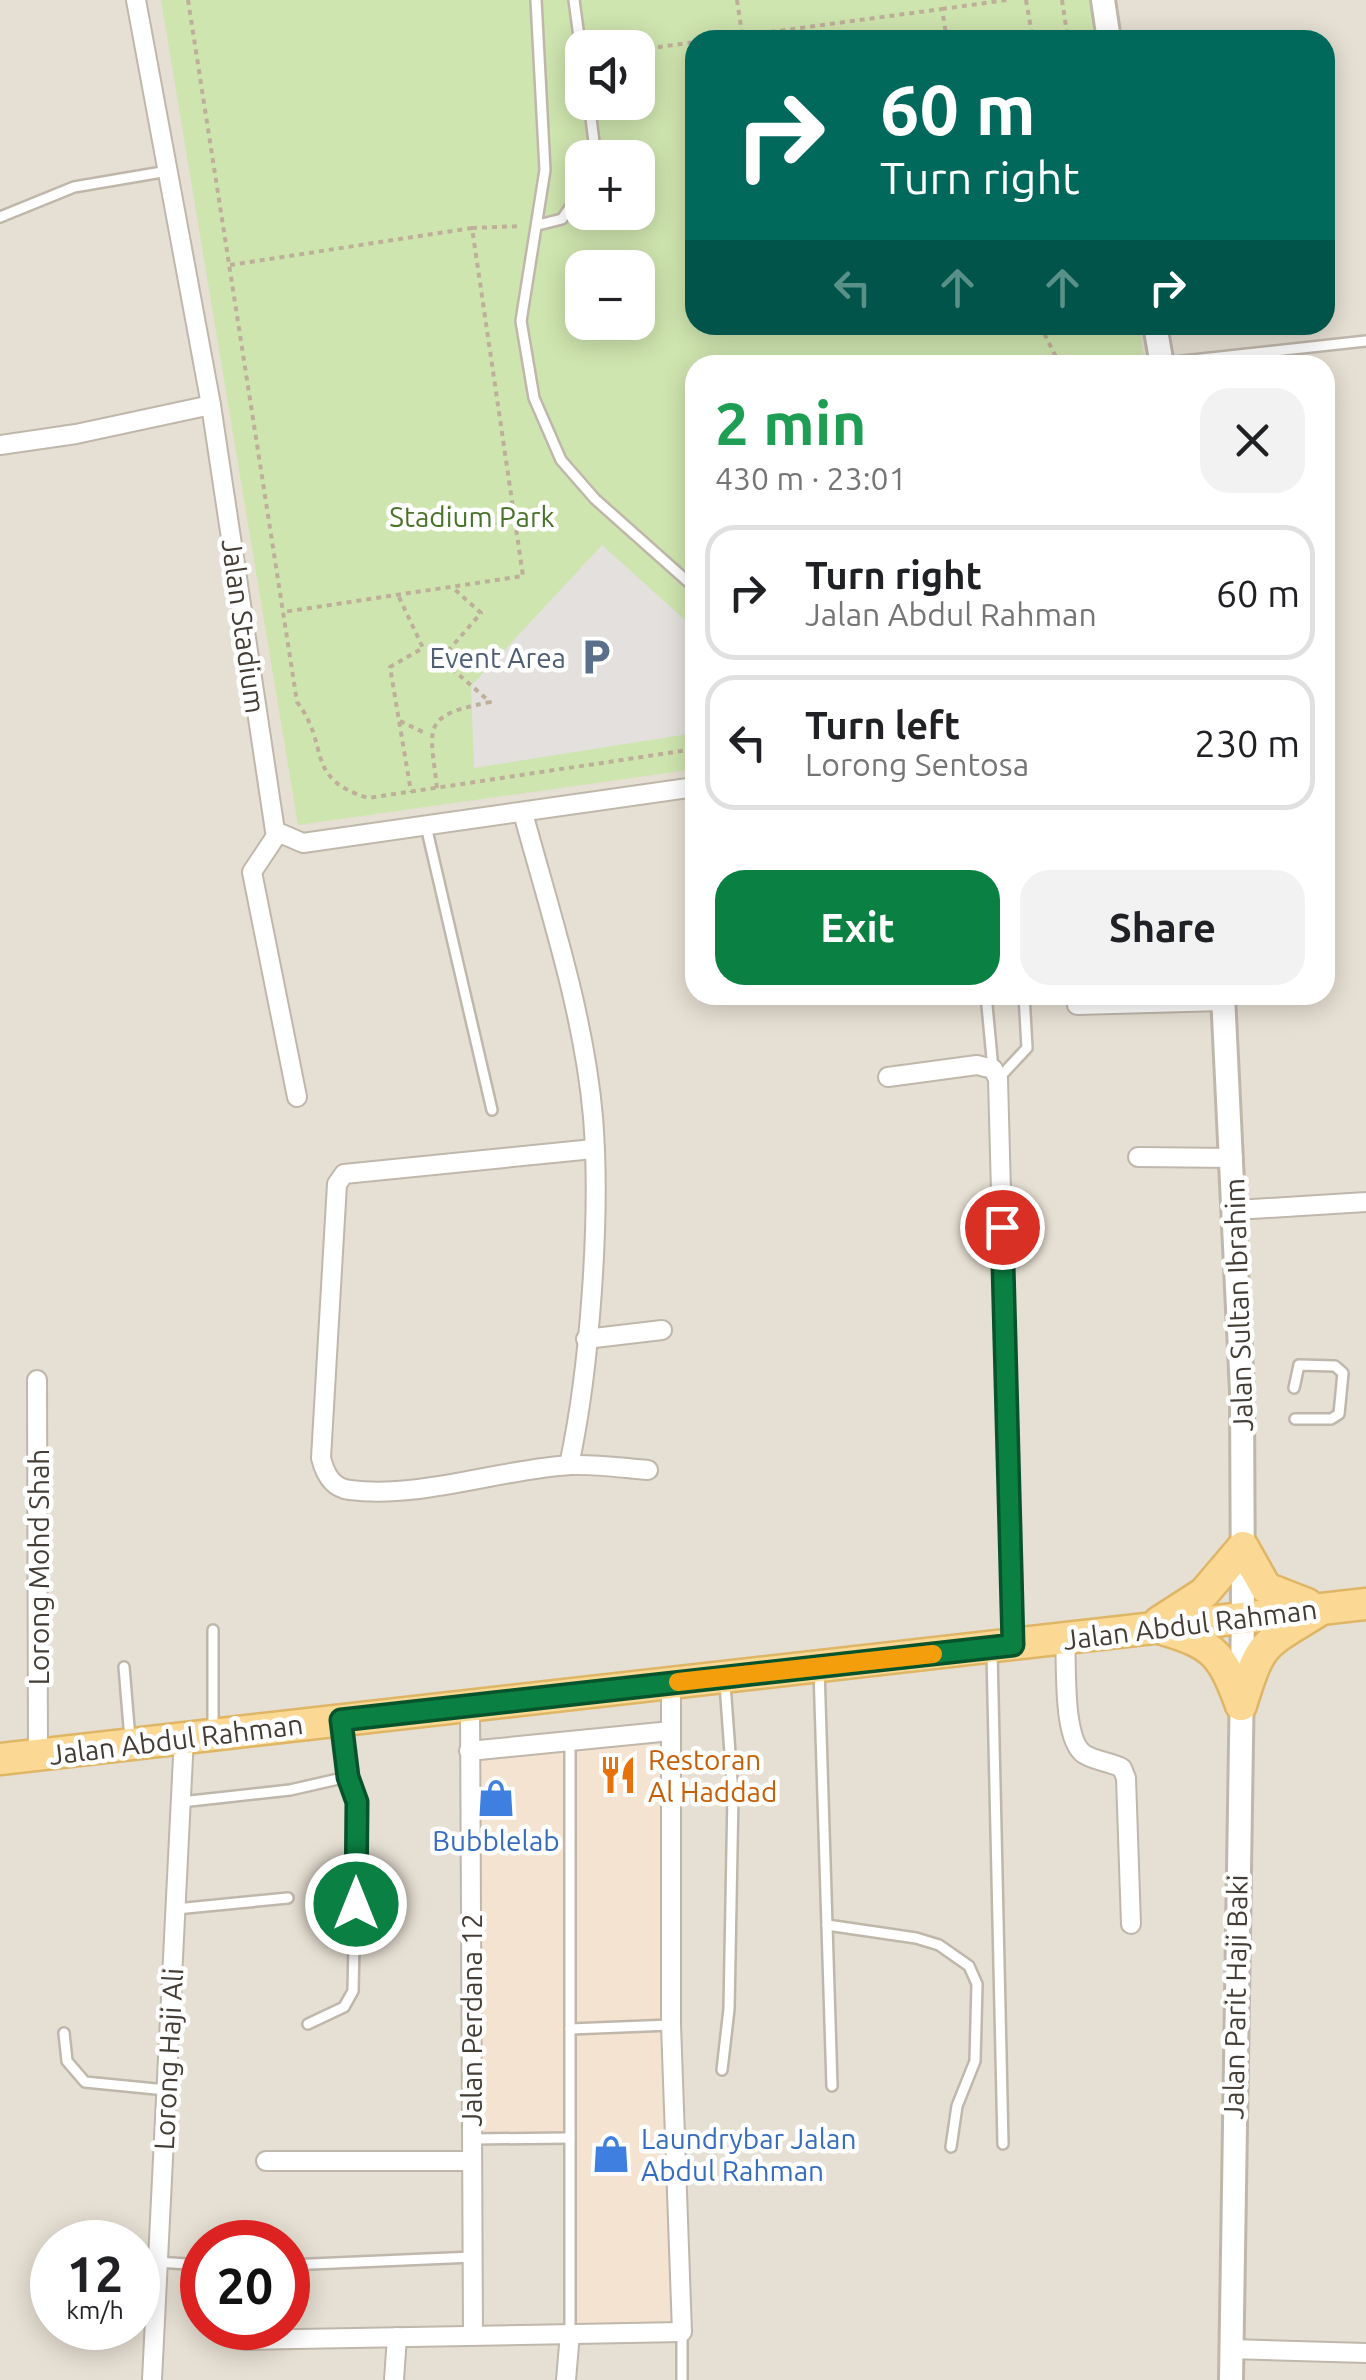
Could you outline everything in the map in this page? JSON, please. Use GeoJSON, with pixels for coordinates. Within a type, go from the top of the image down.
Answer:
{"type":"FeatureCollection","features":[{"type":"Feature","properties":{"kind":"main road"},"geometry":{"type":"LineString","coordinates":[[1153,1626],[1204,1593],[1242,1548],[1275,1595],[1323,1608]]}},
{"type":"Feature","properties":{"kind":"main road","name":"Jalan Abdul Rahman"},"geometry":{"type":"LineString","coordinates":[[0,1759],[1002,1646],[1243,1614],[1366,1604]]}},
{"type":"Feature","properties":{"kind":"main road"},"geometry":{"type":"LineString","coordinates":[[1241,1705],[1253,1665],[1266,1642],[1323,1608]]}},
{"type":"Feature","properties":{"kind":"main road"},"geometry":{"type":"LineString","coordinates":[[1153,1626],[1200,1640],[1228,1669],[1241,1705]]}},
{"type":"Feature","properties":{"kind":"street","name":"Jalan Stadium"},"geometry":{"type":"LineString","coordinates":[[136,0],[212,405],[278,833]]}},
{"type":"Feature","properties":{"kind":"street"},"geometry":{"type":"LineString","coordinates":[[1102,0],[1108,30]]}},
{"type":"Feature","properties":{"kind":"street"},"geometry":{"type":"LineString","coordinates":[[0,445],[76,434],[212,405]]}},
{"type":"Feature","properties":{"kind":"street"},"geometry":{"type":"LineString","coordinates":[[297,1097],[252,872],[278,833],[303,843],[685,788]]}},
{"type":"Feature","properties":{"kind":"street"},"geometry":{"type":"LineString","coordinates":[[524,813],[585,1062],[593,1149],[586,1339],[569,1465]]}},
{"type":"Feature","properties":{"kind":"street","name":"Jalan Sultan Ibrahim"},"geometry":{"type":"LineString","coordinates":[[1223,1005],[1236,1210],[1243,1614]]}},
{"type":"Feature","properties":{"kind":"street"},"geometry":{"type":"LineString","coordinates":[[888,1077],[978,1065],[996,1074],[1002,1646]]}},
{"type":"Feature","properties":{"kind":"street"},"geometry":{"type":"LineString","coordinates":[[593,1149],[344,1174],[337,1184],[321,1458],[325,1474],[336,1486],[349,1490],[432,1486],[569,1465],[648,1470]]}},
{"type":"Feature","properties":{"kind":"street"},"geometry":{"type":"LineString","coordinates":[[1138,1157],[1233,1158]]}},
{"type":"Feature","properties":{"kind":"street"},"geometry":{"type":"LineString","coordinates":[[1236,1210],[1366,1202]]}},
{"type":"Feature","properties":{"kind":"street"},"geometry":{"type":"LineString","coordinates":[[586,1339],[662,1330]]}},
{"type":"Feature","properties":{"kind":"street","name":"Lorong Mohd Shah"},"geometry":{"type":"LineString","coordinates":[[37,1380],[38,1754]]}},
{"type":"Feature","properties":{"kind":"street","name":"Jalan Parit Haji Baki"},"geometry":{"type":"LineString","coordinates":[[1230,2380],[1242,2350],[1243,1614]]}},
{"type":"Feature","properties":{"kind":"street"},"geometry":{"type":"LineString","coordinates":[[1065,1638],[1070,1726],[1076,1744],[1083,1753],[1122,1768],[1126,1778],[1131,1924]]}},
{"type":"Feature","properties":{"kind":"street"},"geometry":{"type":"LineString","coordinates":[[310,2339],[682,2332],[672,2025],[671,1682]]}},
{"type":"Feature","properties":{"kind":"street","name":"Jalan Perdana 12"},"geometry":{"type":"LineString","coordinates":[[470,1705],[474,2335]]}},
{"type":"Feature","properties":{"kind":"street"},"geometry":{"type":"LineString","coordinates":[[469,1752],[671,1731]]}},
{"type":"Feature","properties":{"kind":"street","name":"Lorong Haji Ali"},"geometry":{"type":"LineString","coordinates":[[160,2220],[181,1802],[199,1736]]}},
{"type":"Feature","properties":{"kind":"street"},"geometry":{"type":"LineString","coordinates":[[266,2160],[472,2161]]}},
{"type":"Feature","properties":{"kind":"street"},"geometry":{"type":"LineString","coordinates":[[566,2380],[570,2333]]}},
{"type":"Feature","properties":{"kind":"street"},"geometry":{"type":"LineString","coordinates":[[394,2380],[397,2337]]}},
{"type":"Feature","properties":{"kind":"street","name":"Lorong Haji Ali"},"geometry":{"type":"LineString","coordinates":[[152,2380],[154,2350]]}},
{"type":"Feature","properties":{"kind":"street"},"geometry":{"type":"LineString","coordinates":[[1242,2350],[1366,2354]]}},
{"type":"Feature","properties":{"kind":"lane"},"geometry":{"type":"LineString","coordinates":[[536,0],[545,170],[520,321],[534,398],[561,460],[595,499],[685,579]]}},
{"type":"Feature","properties":{"kind":"lane"},"geometry":{"type":"LineString","coordinates":[[574,0],[578,30]]}},
{"type":"Feature","properties":{"kind":"lane"},"geometry":{"type":"LineString","coordinates":[[0,217],[74,187],[168,172]]}},
{"type":"Feature","properties":{"kind":"lane"},"geometry":{"type":"LineString","coordinates":[[538,225],[565,215]]}},
{"type":"Feature","properties":{"kind":"lane"},"geometry":{"type":"LineString","coordinates":[[1242,355],[1366,341]]}},
{"type":"Feature","properties":{"kind":"lane"},"geometry":{"type":"LineString","coordinates":[[426,826],[492,1110]]}},
{"type":"Feature","properties":{"kind":"lane"},"geometry":{"type":"LineString","coordinates":[[987,1005],[996,1074]]}},
{"type":"Feature","properties":{"kind":"lane"},"geometry":{"type":"LineString","coordinates":[[996,1074],[1027,1048],[1025,1005]]}},
{"type":"Feature","properties":{"kind":"lane"},"geometry":{"type":"LineString","coordinates":[[1294,1388],[1300,1364],[1336,1366],[1343,1373],[1339,1414],[1331,1419],[1295,1418]]}},
{"type":"Feature","properties":{"kind":"lane"},"geometry":{"type":"LineString","coordinates":[[199,1736],[213,1630]]}},
{"type":"Feature","properties":{"kind":"lane"},"geometry":{"type":"LineString","coordinates":[[1002,1646],[1003,2144]]}},
{"type":"Feature","properties":{"kind":"lane"},"geometry":{"type":"LineString","coordinates":[[818,1666],[832,2086]]}},
{"type":"Feature","properties":{"kind":"lane"},"geometry":{"type":"LineString","coordinates":[[124,1667],[131,1744]]}},
{"type":"Feature","properties":{"kind":"lane"},"geometry":{"type":"LineString","coordinates":[[722,2070],[730,2009],[733,1794],[724,1676]]}},
{"type":"Feature","properties":{"kind":"lane"},"geometry":{"type":"LineString","coordinates":[[308,2024],[344,2007],[353,1991],[357,1802],[348,1777],[341,1720]]}},
{"type":"Feature","properties":{"kind":"lane"},"geometry":{"type":"LineString","coordinates":[[570,1741],[570,2333]]}},
{"type":"Feature","properties":{"kind":"lane"},"geometry":{"type":"LineString","coordinates":[[181,1802],[290,1790],[348,1777]]}},
{"type":"Feature","properties":{"kind":"lane"},"geometry":{"type":"LineString","coordinates":[[175,1909],[288,1898]]}},
{"type":"Feature","properties":{"kind":"lane"},"geometry":{"type":"LineString","coordinates":[[827,1926],[916,1938],[939,1945],[969,1966],[976,1984],[975,2061],[957,2106],[951,2146]]}},
{"type":"Feature","properties":{"kind":"lane"},"geometry":{"type":"LineString","coordinates":[[570,2029],[672,2025]]}},
{"type":"Feature","properties":{"kind":"lane"},"geometry":{"type":"LineString","coordinates":[[64,2033],[67,2061],[85,2082],[166,2090]]}},
{"type":"Feature","properties":{"kind":"lane"},"geometry":{"type":"LineString","coordinates":[[472,2139],[570,2138]]}},
{"type":"Feature","properties":{"kind":"lane"},"geometry":{"type":"LineString","coordinates":[[310,2264],[473,2256]]}},
{"type":"Feature","properties":{"kind":"lane"},"geometry":{"type":"LineString","coordinates":[[682,2332],[682,2380]]}},
{"type":"Feature","properties":{"kind":"path"},"geometry":{"type":"LineString","coordinates":[[188,0],[297,702],[309,718],[327,778],[343,790],[368,798],[685,751]]}},
{"type":"Feature","properties":{"kind":"path"},"geometry":{"type":"LineString","coordinates":[[738,0],[741,30]]}},
{"type":"Feature","properties":{"kind":"path"},"geometry":{"type":"LineString","coordinates":[[797,30],[1006,0]]}},
{"type":"Feature","properties":{"kind":"path"},"geometry":{"type":"LineString","coordinates":[[1026,0],[1030,30]]}},
{"type":"Feature","properties":{"kind":"path"},"geometry":{"type":"LineString","coordinates":[[1062,0],[1066,30]]}},
{"type":"Feature","properties":{"kind":"path"},"geometry":{"type":"LineString","coordinates":[[942,9],[945,30]]}},
{"type":"Feature","properties":{"kind":"path"},"geometry":{"type":"LineString","coordinates":[[655,48],[685,43]]}},
{"type":"Feature","properties":{"kind":"path"},"geometry":{"type":"LineString","coordinates":[[230,266],[472,228],[538,225]]}},
{"type":"Feature","properties":{"kind":"path"},"geometry":{"type":"LineString","coordinates":[[283,612],[523,576],[472,228]]}},
{"type":"Feature","properties":{"kind":"path"},"geometry":{"type":"LineString","coordinates":[[437,788],[429,734],[439,718],[451,710],[490,702],[440,660],[481,612],[452,587]]}},
{"type":"Feature","properties":{"kind":"path"},"geometry":{"type":"LineString","coordinates":[[398,595],[423,648],[390,667],[411,792]]}},
{"type":"Feature","properties":{"kind":"path"},"geometry":{"type":"LineString","coordinates":[[400,721],[429,734]]}},
{"type":"Feature","properties":{"kind":"shaded area"},"geometry":{"type":"Polygon","coordinates":[[[0,0],[1366,0],[1366,2380],[0,2380],[0,0]]]}},
{"type":"Feature","properties":{"kind":"shaded area","name":"Event Area"},"geometry":{"type":"Polygon","coordinates":[[[602,545],[685,620],[685,735],[474,768],[471,686],[602,545]]]}},
{"type":"Feature","properties":{"kind":"shaded area"},"geometry":{"type":"Polygon","coordinates":[[[664,1738],[675,2325],[574,2326],[574,2134],[479,2133],[476,1757],[664,1738]]]}},
{"type":"Feature","properties":{"kind":"green space","name":"Stadium Park"},"geometry":{"type":"Polygon","coordinates":[[[161,0],[1091,0],[1096,30],[685,30],[685,335],[1140,335],[1144,355],[685,355],[685,770],[298,825],[161,0]]]}},
{"type":"Feature","properties":{"kind":"slow traffic"},"geometry":{"type":"LineString","coordinates":[[678,1682],[933,1654]]}},
{"type":"Feature","properties":{"kind":"place","name":"Event Area"},"geometry":{"type":"Point","coordinates":[596,657]}},
{"type":"Feature","properties":{"kind":"place","name":"Restoran Al Haddad"},"geometry":{"type":"Point","coordinates":[618,1775]}},
{"type":"Feature","properties":{"kind":"place","name":"Bubblelab"},"geometry":{"type":"Point","coordinates":[496,1798]}},
{"type":"Feature","properties":{"kind":"place","name":"Laundrybar Jalan Abdul Rahman"},"geometry":{"type":"Point","coordinates":[611,2154]}},
{"type":"Feature","properties":{"kind":"route"},"geometry":{"type":"LineString","coordinates":[[356,1904],[357,1802],[348,1777],[341,1720],[1013,1645],[1002,1227]]}}]}
